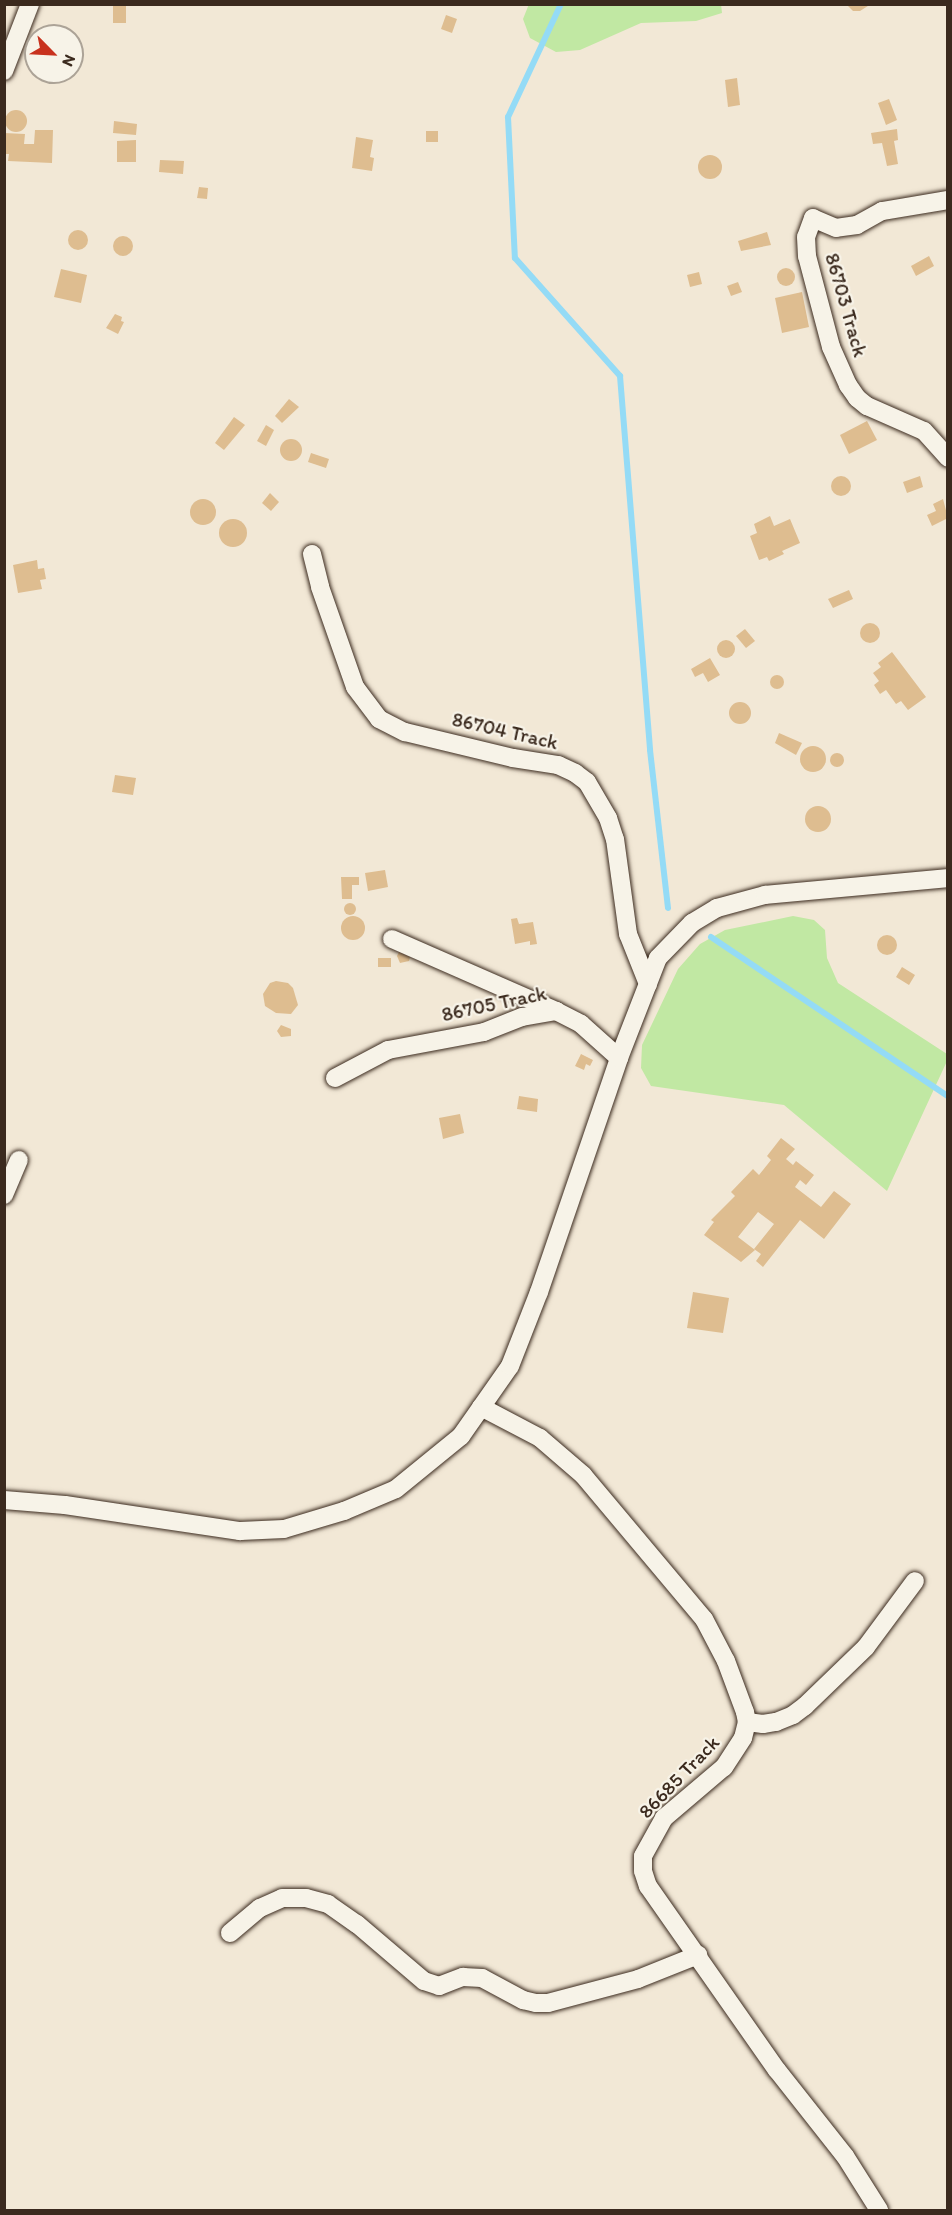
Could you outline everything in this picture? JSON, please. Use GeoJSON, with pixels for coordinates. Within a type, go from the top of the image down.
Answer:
{"type":"FeatureCollection","features":[{"type":"Feature","properties":{"kind":"street"},"geometry":{"type":"LineString","coordinates":[[6,69],[30,4]]}},
{"type":"Feature","properties":{"kind":"street","name":"86703 Track"},"geometry":{"type":"LineString","coordinates":[[948,200],[882,212],[857,225],[836,228],[813,218],[806,237],[807,256],[831,347],[848,385],[857,398],[867,406],[924,431],[948,458]]}},
{"type":"Feature","properties":{"kind":"street","name":"86704 Track"},"geometry":{"type":"LineString","coordinates":[[312,554],[320,587],[355,687],[379,719],[405,732],[513,758],[558,765],[587,782],[608,818],[615,839],[628,934],[648,984]]}},
{"type":"Feature","properties":{"kind":"street"},"geometry":{"type":"LineString","coordinates":[[4,1500],[64,1505],[240,1531],[284,1529],[344,1512],[396,1489],[461,1436],[510,1366],[535,1303],[619,1058],[658,958],[692,923],[717,908],[765,895],[948,878]]}},
{"type":"Feature","properties":{"kind":"street"},"geometry":{"type":"LineString","coordinates":[[392,939],[556,1011]]}},
{"type":"Feature","properties":{"kind":"street","name":"86705 Track"},"geometry":{"type":"LineString","coordinates":[[335,1078],[388,1050],[484,1032],[522,1017],[556,1011],[581,1024],[619,1058]]}},
{"type":"Feature","properties":{"kind":"street"},"geometry":{"type":"LineString","coordinates":[[4,1195],[19,1160]]}},
{"type":"Feature","properties":{"kind":"street"},"geometry":{"type":"LineString","coordinates":[[481,1407],[540,1438],[564,1458],[608,1502],[642,1547],[671,1577],[704,1619],[726,1661],[742,1702],[755,1724],[793,1715],[805,1706],[866,1647],[915,1581]]}},
{"type":"Feature","properties":{"kind":"street","name":"86685 Track"},"geometry":{"type":"LineString","coordinates":[[755,1724],[724,1767],[664,1818],[643,1856],[643,1871],[648,1886],[777,2070],[845,2156],[879,2211]]}},
{"type":"Feature","properties":{"kind":"street"},"geometry":{"type":"LineString","coordinates":[[230,1933],[260,1908],[282,1898],[306,1898],[328,1904],[357,1924],[424,1981],[439,1986],[463,1977],[482,1978],[524,2000],[536,2003],[548,2003],[638,1979],[698,1955]]}},
{"type":"Feature","properties":{"kind":"green space"},"geometry":{"type":"Polygon","coordinates":[[[529,4],[721,4],[722,13],[696,21],[641,23],[580,50],[556,52],[530,38],[523,19],[529,4]]]}},
{"type":"Feature","properties":{"kind":"green space"},"geometry":{"type":"Polygon","coordinates":[[[793,916],[814,920],[825,930],[827,958],[838,983],[947,1054],[947,1061],[887,1191],[784,1105],[651,1086],[641,1068],[642,1045],[678,969],[700,944],[725,930],[793,916]]]}},
{"type":"Feature","properties":{"kind":"building"},"geometry":{"type":"Polygon","coordinates":[[[113,4],[126,4],[126,23],[113,23],[113,4]]]}},
{"type":"Feature","properties":{"kind":"building"},"geometry":{"type":"Polygon","coordinates":[[[846,4],[871,4],[860,11],[853,11],[846,4]]]}},
{"type":"Feature","properties":{"kind":"building"},"geometry":{"type":"Polygon","coordinates":[[[446,15],[457,19],[452,33],[441,29],[446,15]]]}},
{"type":"Feature","properties":{"kind":"building"},"geometry":{"type":"Polygon","coordinates":[[[737,78],[740,105],[728,107],[725,80],[737,78]]]}},
{"type":"Feature","properties":{"kind":"building"},"geometry":{"type":"Polygon","coordinates":[[[889,99],[897,120],[886,125],[878,103],[889,99]]]}},
{"type":"Feature","properties":{"kind":"building"},"geometry":{"type":"Polygon","coordinates":[[[16,110],[26,117],[27,121],[20,131],[16,132],[6,125],[5,121],[12,111],[16,110]]]}},
{"type":"Feature","properties":{"kind":"building"},"geometry":{"type":"Polygon","coordinates":[[[114,121],[137,124],[136,135],[113,133],[114,121]]]}},
{"type":"Feature","properties":{"kind":"building"},"geometry":{"type":"Polygon","coordinates":[[[897,129],[898,140],[894,141],[898,164],[887,166],[882,143],[873,144],[871,133],[897,129]]]}},
{"type":"Feature","properties":{"kind":"building"},"geometry":{"type":"Polygon","coordinates":[[[35,130],[53,130],[52,163],[8,161],[9,154],[4,154],[4,133],[25,134],[24,144],[34,144],[35,130]]]}},
{"type":"Feature","properties":{"kind":"building"},"geometry":{"type":"Polygon","coordinates":[[[426,131],[438,131],[438,142],[426,142],[426,131]]]}},
{"type":"Feature","properties":{"kind":"building"},"geometry":{"type":"Polygon","coordinates":[[[356,137],[373,140],[370,157],[374,158],[372,171],[352,168],[356,137]]]}},
{"type":"Feature","properties":{"kind":"building"},"geometry":{"type":"Polygon","coordinates":[[[136,140],[136,162],[117,162],[117,141],[136,140]]]}},
{"type":"Feature","properties":{"kind":"building"},"geometry":{"type":"Polygon","coordinates":[[[710,155],[718,159],[722,167],[718,175],[710,179],[702,175],[698,167],[702,159],[710,155]]]}},
{"type":"Feature","properties":{"kind":"building"},"geometry":{"type":"Polygon","coordinates":[[[160,160],[184,161],[183,174],[159,172],[160,160]]]}},
{"type":"Feature","properties":{"kind":"building"},"geometry":{"type":"Polygon","coordinates":[[[199,187],[208,188],[207,199],[197,198],[199,187]]]}},
{"type":"Feature","properties":{"kind":"building"},"geometry":{"type":"Polygon","coordinates":[[[78,230],[85,233],[88,240],[85,247],[78,250],[71,247],[68,240],[71,233],[78,230]]]}},
{"type":"Feature","properties":{"kind":"building"},"geometry":{"type":"Polygon","coordinates":[[[767,232],[771,245],[741,251],[738,241],[767,232]]]}},
{"type":"Feature","properties":{"kind":"building"},"geometry":{"type":"Polygon","coordinates":[[[123,236],[130,239],[133,246],[130,253],[123,256],[116,253],[113,246],[116,239],[123,236]]]}},
{"type":"Feature","properties":{"kind":"building"},"geometry":{"type":"Polygon","coordinates":[[[929,256],[934,266],[916,276],[911,266],[929,256]]]}},
{"type":"Feature","properties":{"kind":"building"},"geometry":{"type":"Polygon","coordinates":[[[786,268],[794,273],[795,277],[790,285],[786,286],[778,281],[777,277],[782,269],[786,268]]]}},
{"type":"Feature","properties":{"kind":"building"},"geometry":{"type":"Polygon","coordinates":[[[61,269],[87,275],[81,303],[54,297],[61,269]]]}},
{"type":"Feature","properties":{"kind":"building"},"geometry":{"type":"Polygon","coordinates":[[[699,272],[702,284],[690,287],[687,275],[699,272]]]}},
{"type":"Feature","properties":{"kind":"building"},"geometry":{"type":"Polygon","coordinates":[[[738,282],[742,292],[731,296],[727,286],[738,282]]]}},
{"type":"Feature","properties":{"kind":"building"},"geometry":{"type":"Polygon","coordinates":[[[802,292],[809,327],[782,333],[775,298],[802,292]]]}},
{"type":"Feature","properties":{"kind":"building"},"geometry":{"type":"Polygon","coordinates":[[[115,314],[122,317],[121,321],[124,322],[118,334],[106,328],[115,314]]]}},
{"type":"Feature","properties":{"kind":"building"},"geometry":{"type":"Polygon","coordinates":[[[289,399],[299,407],[282,423],[275,416],[289,399]]]}},
{"type":"Feature","properties":{"kind":"building"},"geometry":{"type":"Polygon","coordinates":[[[234,417],[245,425],[224,450],[215,443],[234,417]]]}},
{"type":"Feature","properties":{"kind":"building"},"geometry":{"type":"Polygon","coordinates":[[[867,421],[877,440],[849,454],[840,435],[867,421]]]}},
{"type":"Feature","properties":{"kind":"building"},"geometry":{"type":"Polygon","coordinates":[[[266,425],[274,430],[266,446],[257,441],[266,425]]]}},
{"type":"Feature","properties":{"kind":"building"},"geometry":{"type":"Polygon","coordinates":[[[291,439],[299,442],[302,450],[299,458],[291,461],[283,458],[280,450],[283,442],[291,439]]]}},
{"type":"Feature","properties":{"kind":"building"},"geometry":{"type":"Polygon","coordinates":[[[311,453],[329,459],[326,468],[308,462],[311,453]]]}},
{"type":"Feature","properties":{"kind":"building"},"geometry":{"type":"Polygon","coordinates":[[[837,476],[845,476],[851,482],[851,490],[845,496],[837,496],[831,490],[831,482],[837,476]]]}},
{"type":"Feature","properties":{"kind":"building"},"geometry":{"type":"Polygon","coordinates":[[[920,476],[923,487],[907,493],[903,482],[920,476]]]}},
{"type":"Feature","properties":{"kind":"building"},"geometry":{"type":"Polygon","coordinates":[[[270,493],[279,502],[271,511],[262,503],[270,493]]]}},
{"type":"Feature","properties":{"kind":"building"},"geometry":{"type":"Polygon","coordinates":[[[203,499],[212,503],[216,512],[212,521],[203,525],[194,521],[190,512],[194,503],[203,499]]]}},
{"type":"Feature","properties":{"kind":"building"},"geometry":{"type":"Polygon","coordinates":[[[943,499],[948,518],[932,526],[927,515],[936,511],[933,504],[943,499]]]}},
{"type":"Feature","properties":{"kind":"building"},"geometry":{"type":"Polygon","coordinates":[[[770,516],[774,526],[790,519],[800,543],[782,551],[784,554],[769,561],[767,557],[759,560],[750,536],[757,533],[754,524],[770,516]]]}},
{"type":"Feature","properties":{"kind":"building"},"geometry":{"type":"Polygon","coordinates":[[[233,519],[243,523],[247,533],[243,543],[233,547],[223,543],[219,533],[223,523],[233,519]]]}},
{"type":"Feature","properties":{"kind":"building"},"geometry":{"type":"Polygon","coordinates":[[[37,560],[38,569],[44,568],[46,579],[40,580],[42,589],[18,593],[13,565],[37,560]]]}},
{"type":"Feature","properties":{"kind":"building"},"geometry":{"type":"Polygon","coordinates":[[[849,590],[853,599],[833,608],[828,599],[849,590]]]}},
{"type":"Feature","properties":{"kind":"building"},"geometry":{"type":"Polygon","coordinates":[[[870,623],[877,626],[880,633],[877,640],[870,643],[863,640],[860,633],[863,626],[870,623]]]}},
{"type":"Feature","properties":{"kind":"building"},"geometry":{"type":"Polygon","coordinates":[[[745,629],[755,641],[746,648],[736,636],[745,629]]]}},
{"type":"Feature","properties":{"kind":"building"},"geometry":{"type":"Polygon","coordinates":[[[726,640],[732,643],[735,649],[732,655],[726,658],[720,655],[717,649],[720,643],[726,640]]]}},
{"type":"Feature","properties":{"kind":"building"},"geometry":{"type":"Polygon","coordinates":[[[892,652],[926,697],[908,710],[901,701],[896,704],[886,690],[880,694],[874,685],[879,681],[873,673],[881,667],[878,663],[892,652]]]}},
{"type":"Feature","properties":{"kind":"building"},"geometry":{"type":"Polygon","coordinates":[[[710,658],[720,675],[708,682],[703,673],[695,677],[691,669],[710,658]]]}},
{"type":"Feature","properties":{"kind":"building"},"geometry":{"type":"Polygon","coordinates":[[[777,675],[782,677],[784,682],[782,687],[777,689],[772,687],[770,682],[772,677],[777,675]]]}},
{"type":"Feature","properties":{"kind":"building"},"geometry":{"type":"Polygon","coordinates":[[[740,702],[750,709],[751,713],[744,723],[740,724],[730,717],[729,713],[736,703],[740,702]]]}},
{"type":"Feature","properties":{"kind":"building"},"geometry":{"type":"Polygon","coordinates":[[[779,733],[802,743],[796,755],[775,743],[779,733]]]}},
{"type":"Feature","properties":{"kind":"building"},"geometry":{"type":"Polygon","coordinates":[[[813,746],[822,750],[826,759],[822,768],[813,772],[804,768],[800,759],[804,750],[813,746]]]}},
{"type":"Feature","properties":{"kind":"building"},"geometry":{"type":"Polygon","coordinates":[[[834,753],[840,753],[844,760],[840,767],[834,767],[830,763],[830,757],[834,753]]]}},
{"type":"Feature","properties":{"kind":"building"},"geometry":{"type":"Polygon","coordinates":[[[115,775],[136,778],[133,795],[112,792],[115,775]]]}},
{"type":"Feature","properties":{"kind":"building"},"geometry":{"type":"Polygon","coordinates":[[[818,806],[827,810],[831,819],[827,828],[818,832],[809,828],[805,819],[809,810],[818,806]]]}},
{"type":"Feature","properties":{"kind":"building"},"geometry":{"type":"Polygon","coordinates":[[[385,870],[388,887],[368,891],[365,873],[385,870]]]}},
{"type":"Feature","properties":{"kind":"building"},"geometry":{"type":"Polygon","coordinates":[[[341,877],[359,877],[359,885],[352,885],[352,899],[342,899],[341,877]]]}},
{"type":"Feature","properties":{"kind":"building"},"geometry":{"type":"Polygon","coordinates":[[[350,903],[356,909],[350,915],[344,909],[350,903]]]}},
{"type":"Feature","properties":{"kind":"building"},"geometry":{"type":"Polygon","coordinates":[[[353,916],[358,917],[364,923],[364,933],[358,939],[353,940],[348,939],[342,933],[341,928],[342,923],[348,917],[353,916]]]}},
{"type":"Feature","properties":{"kind":"building"},"geometry":{"type":"Polygon","coordinates":[[[517,918],[519,924],[533,922],[537,944],[530,945],[530,941],[515,944],[511,919],[517,918]]]}},
{"type":"Feature","properties":{"kind":"building"},"geometry":{"type":"Polygon","coordinates":[[[887,935],[894,938],[897,945],[894,952],[887,955],[880,952],[877,945],[880,938],[887,935]]]}},
{"type":"Feature","properties":{"kind":"building"},"geometry":{"type":"Polygon","coordinates":[[[399,952],[410,957],[409,961],[400,963],[397,956],[399,952]]]}},
{"type":"Feature","properties":{"kind":"building"},"geometry":{"type":"Polygon","coordinates":[[[378,958],[391,958],[391,967],[378,967],[378,958]]]}},
{"type":"Feature","properties":{"kind":"building"},"geometry":{"type":"Polygon","coordinates":[[[902,967],[915,975],[909,985],[896,977],[902,967]]]}},
{"type":"Feature","properties":{"kind":"building"},"geometry":{"type":"Polygon","coordinates":[[[276,981],[288,983],[293,988],[298,1005],[291,1014],[276,1013],[265,1006],[263,994],[270,983],[276,981]]]}},
{"type":"Feature","properties":{"kind":"building"},"geometry":{"type":"Polygon","coordinates":[[[281,1025],[291,1029],[291,1036],[281,1037],[277,1031],[281,1025]]]}},
{"type":"Feature","properties":{"kind":"building"},"geometry":{"type":"Polygon","coordinates":[[[581,1054],[593,1060],[590,1066],[586,1064],[584,1070],[575,1066],[581,1054]]]}},
{"type":"Feature","properties":{"kind":"building"},"geometry":{"type":"Polygon","coordinates":[[[519,1096],[538,1099],[537,1112],[517,1109],[519,1096]]]}},
{"type":"Feature","properties":{"kind":"building"},"geometry":{"type":"Polygon","coordinates":[[[460,1114],[464,1133],[443,1139],[439,1118],[460,1114]]]}},
{"type":"Feature","properties":{"kind":"building"},"geometry":{"type":"Polygon","coordinates":[[[781,1138],[795,1149],[786,1159],[793,1165],[796,1161],[814,1175],[806,1185],[800,1180],[795,1187],[821,1207],[834,1191],[851,1204],[824,1239],[800,1220],[763,1267],[756,1261],[761,1254],[754,1249],[774,1224],[758,1212],[738,1237],[755,1250],[741,1262],[704,1235],[714,1222],[711,1220],[735,1196],[731,1192],[753,1169],[759,1175],[771,1160],[767,1156],[781,1138]]]}},
{"type":"Feature","properties":{"kind":"building"},"geometry":{"type":"Polygon","coordinates":[[[693,1292],[729,1298],[723,1333],[687,1328],[693,1292]]]}},
{"type":"Feature","properties":{"kind":"waterway"},"geometry":{"type":"LineString","coordinates":[[561,4],[508,117],[515,258],[620,376],[650,750],[668,908]]}},
{"type":"Feature","properties":{"kind":"waterway"},"geometry":{"type":"LineString","coordinates":[[711,937],[948,1096]]}}]}
